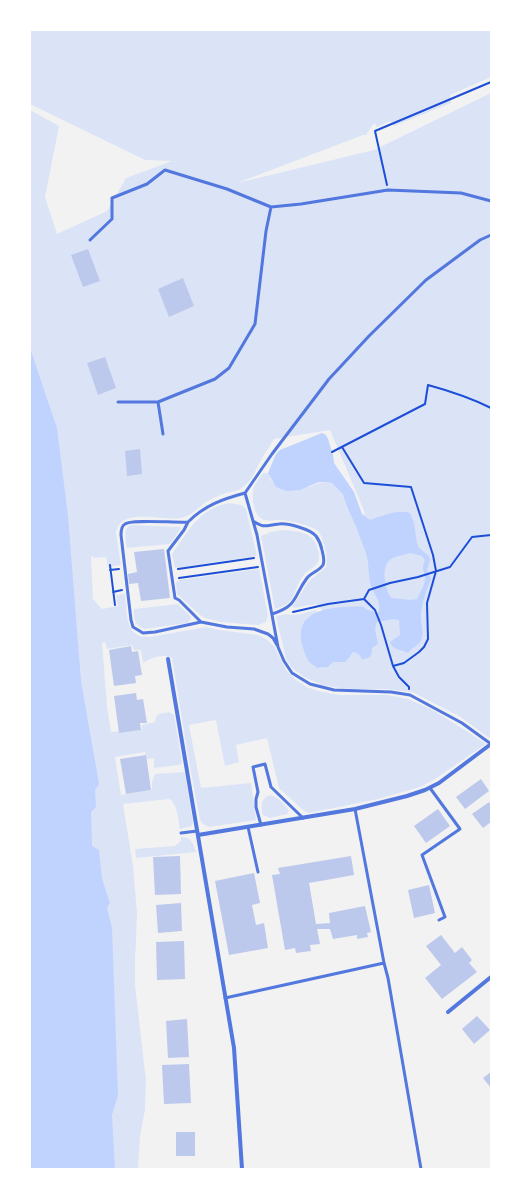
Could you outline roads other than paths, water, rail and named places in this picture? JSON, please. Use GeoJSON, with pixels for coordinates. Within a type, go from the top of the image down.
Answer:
{"type":"FeatureCollection","features":[{"type":"Feature","properties":{"kind":"street"},"geometry":{"type":"LineString","coordinates":[[168,659],[234,1048],[242,1169]]}},
{"type":"Feature","properties":{"kind":"street"},"geometry":{"type":"LineString","coordinates":[[197,833],[248,827],[355,809],[407,796],[430,788],[439,783],[491,744]]}},
{"type":"Feature","properties":{"kind":"street"},"geometry":{"type":"LineString","coordinates":[[448,1012],[491,977]]}},
{"type":"Feature","properties":{"kind":"lane"},"geometry":{"type":"LineString","coordinates":[[90,240],[112,219],[112,198],[147,184],[165,170],[227,189],[271,207],[301,204],[388,190],[461,193],[491,200]]}},
{"type":"Feature","properties":{"kind":"lane"},"geometry":{"type":"LineString","coordinates":[[118,402],[158,402],[215,379],[229,368],[255,324],[266,230],[271,207]]}},
{"type":"Feature","properties":{"kind":"lane"},"geometry":{"type":"LineString","coordinates":[[201,622],[179,600],[175,598],[168,551],[184,530],[188,522],[197,513],[218,501],[245,493],[272,454],[329,379],[369,336],[426,280],[480,240],[491,235]]}},
{"type":"Feature","properties":{"kind":"lane"},"geometry":{"type":"LineString","coordinates":[[158,402],[163,434]]}},
{"type":"Feature","properties":{"kind":"lane"},"geometry":{"type":"LineString","coordinates":[[245,493],[261,557],[278,647]]}},
{"type":"Feature","properties":{"kind":"lane"},"geometry":{"type":"LineString","coordinates":[[188,522],[133,521],[126,523],[122,527],[121,535],[130,612],[132,624],[137,630],[143,633],[161,631],[201,622],[228,627],[254,629],[264,632],[272,638],[284,661],[292,672],[318,687],[344,691],[410,694],[462,723],[491,744]]}},
{"type":"Feature","properties":{"kind":"lane"},"geometry":{"type":"LineString","coordinates":[[253,521],[260,526],[280,524],[297,527],[313,533],[320,542],[324,563],[309,575],[292,604],[288,608],[272,614]]}},
{"type":"Feature","properties":{"kind":"lane"},"geometry":{"type":"LineString","coordinates":[[261,825],[255,803],[258,792],[253,767],[265,764],[271,786],[303,818]]}},
{"type":"Feature","properties":{"kind":"lane"},"geometry":{"type":"LineString","coordinates":[[430,788],[460,829],[422,855],[445,917],[439,920]]}},
{"type":"Feature","properties":{"kind":"lane"},"geometry":{"type":"LineString","coordinates":[[355,809],[388,978],[421,1169]]}},
{"type":"Feature","properties":{"kind":"lane"},"geometry":{"type":"LineString","coordinates":[[248,827],[258,872]]}},
{"type":"Feature","properties":{"kind":"lane"},"geometry":{"type":"LineString","coordinates":[[180,833],[197,833]]}},
{"type":"Feature","properties":{"kind":"lane"},"geometry":{"type":"LineString","coordinates":[[225,998],[384,963]]}},
{"type":"Feature","properties":{"kind":"water"},"geometry":{"type":"Polygon","coordinates":[[[30,348],[57,428],[68,516],[81,681],[99,784],[95,790],[96,807],[91,812],[92,846],[99,850],[102,879],[110,903],[107,908],[112,928],[118,1095],[112,1115],[115,1169],[30,1169],[30,348]]]}},
{"type":"Feature","properties":{"kind":"water"},"geometry":{"type":"Polygon","coordinates":[[[322,433],[326,435],[328,439],[334,463],[354,492],[362,514],[370,520],[395,512],[410,513],[414,523],[419,548],[429,556],[430,560],[427,570],[431,579],[422,608],[421,618],[423,633],[421,640],[408,653],[392,646],[390,642],[400,635],[399,620],[393,619],[377,622],[375,630],[378,644],[372,648],[370,657],[362,660],[359,654],[353,652],[346,662],[333,662],[328,667],[317,668],[309,661],[304,652],[301,640],[301,631],[307,618],[320,611],[343,607],[364,607],[367,610],[376,613],[379,612],[379,603],[371,586],[366,553],[343,494],[332,483],[325,482],[319,482],[300,490],[286,491],[276,487],[268,473],[276,454],[280,450],[322,433]],[[410,553],[393,558],[388,563],[385,572],[385,583],[391,598],[411,600],[417,599],[425,580],[423,566],[425,560],[422,556],[410,553]]]}}]}
